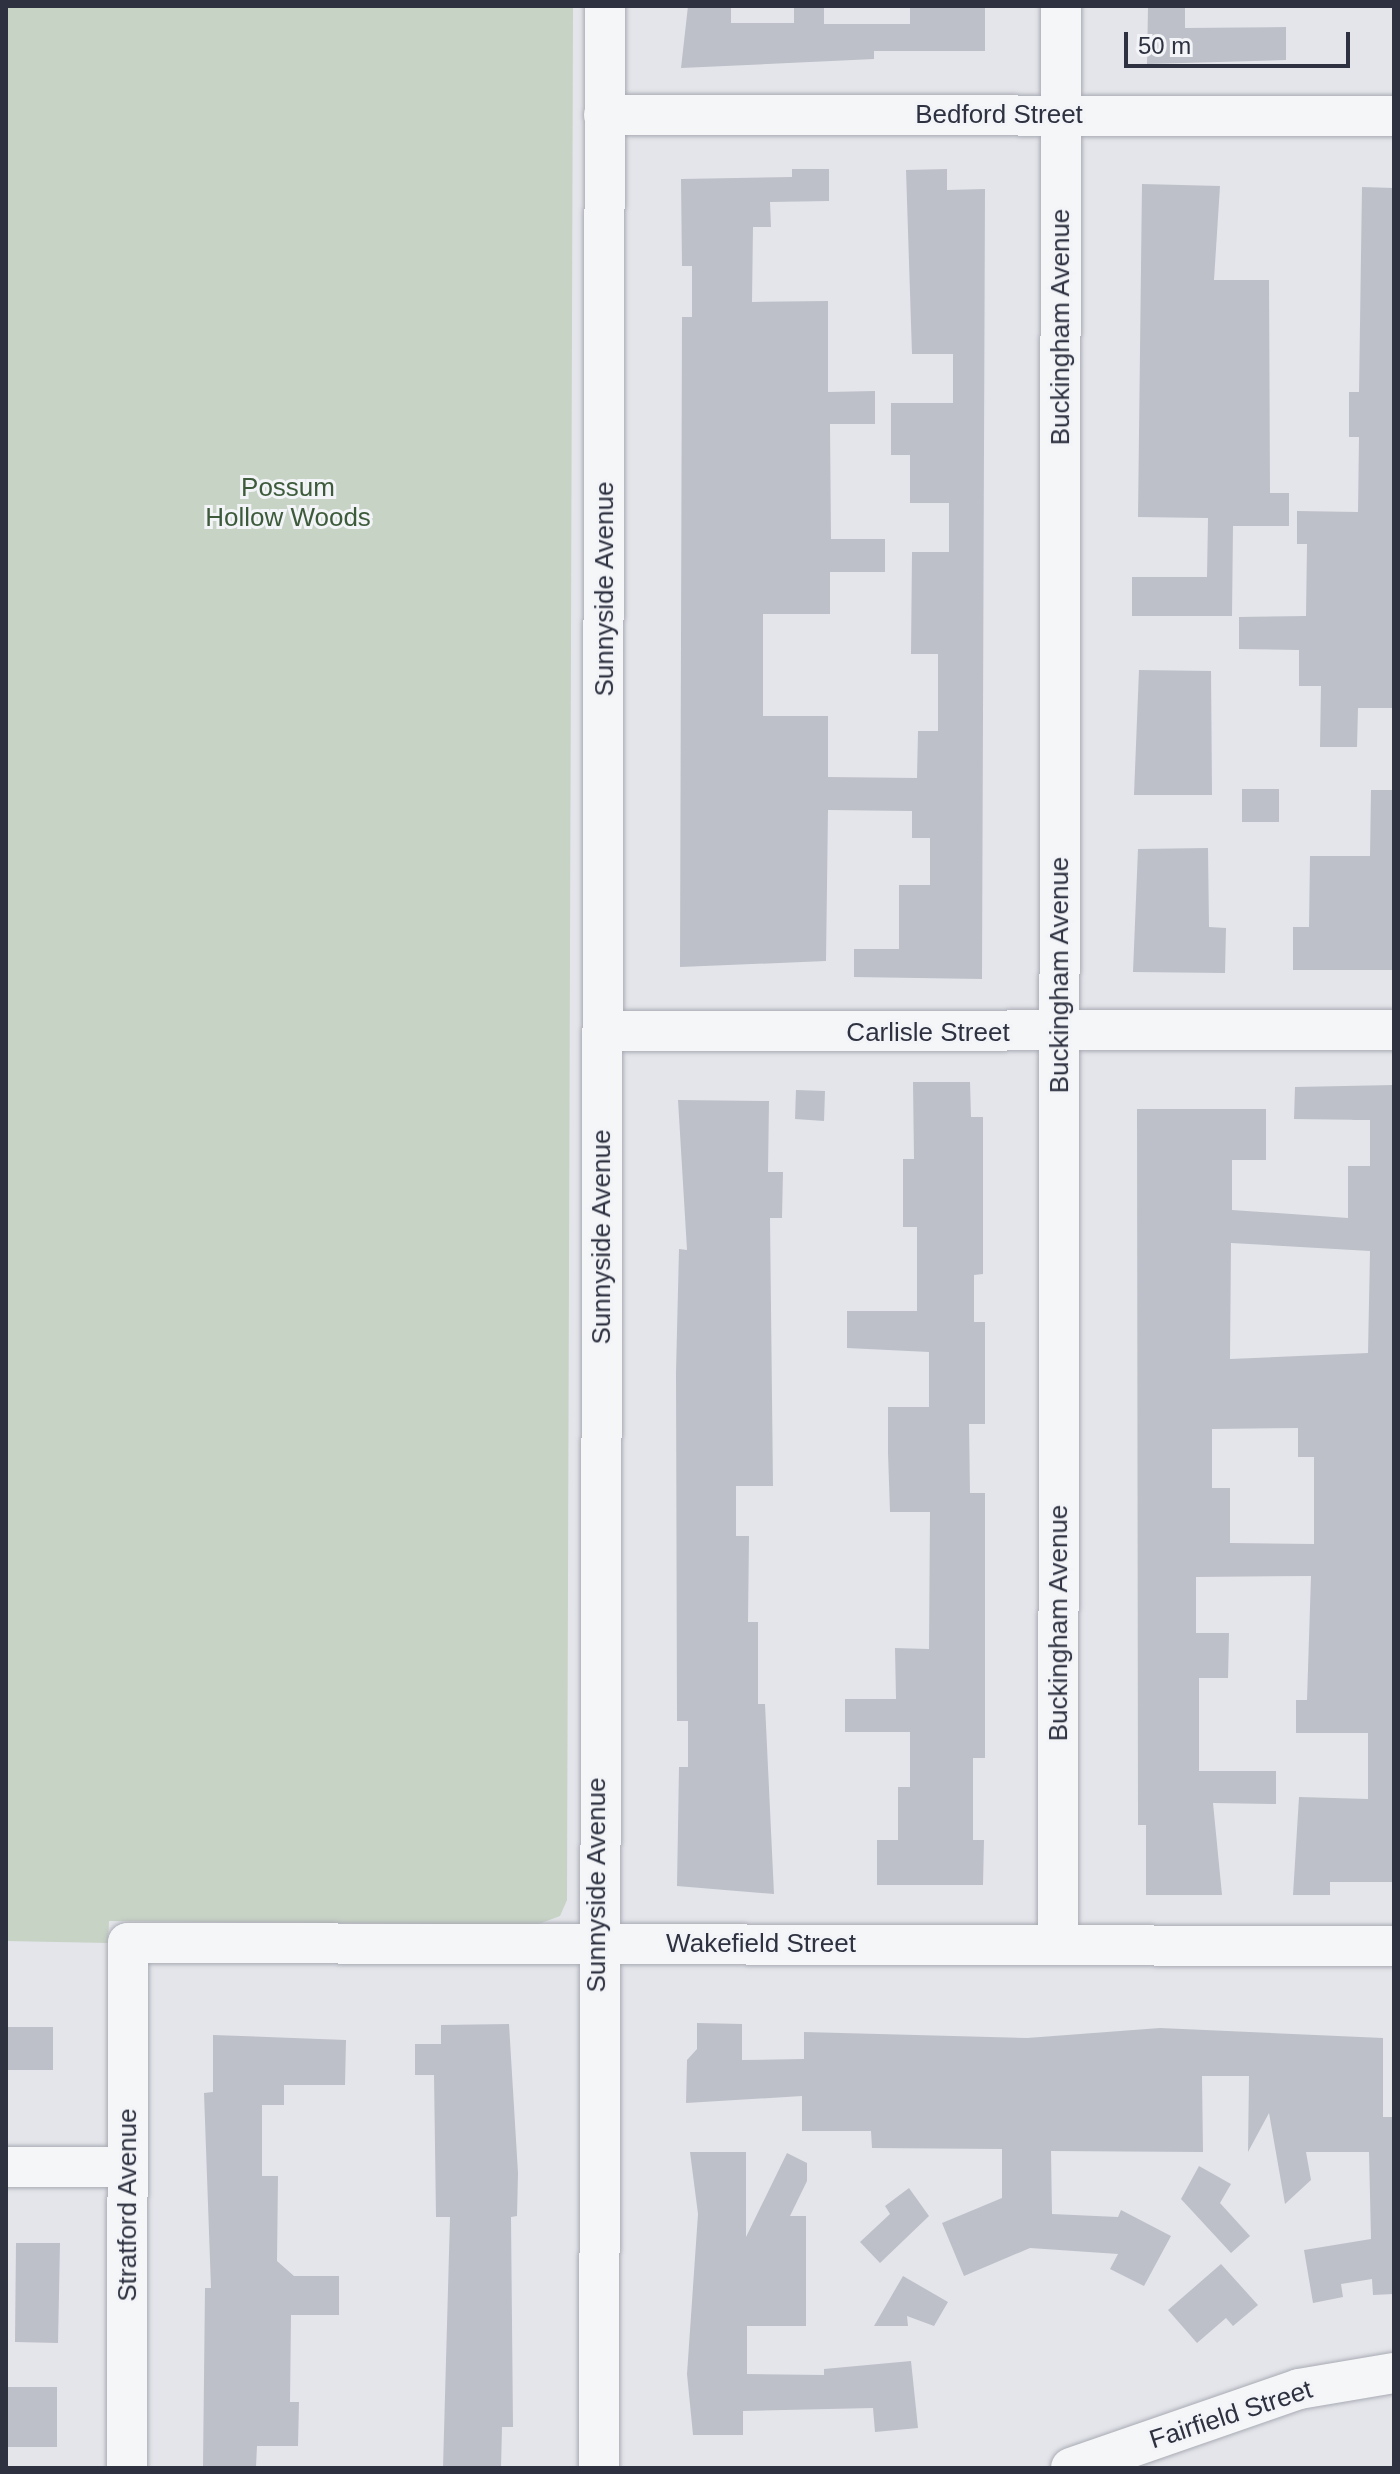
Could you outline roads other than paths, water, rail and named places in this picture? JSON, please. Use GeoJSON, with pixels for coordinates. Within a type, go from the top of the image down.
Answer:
{"type":"FeatureCollection","features":[{"type":"Feature","properties":{"kind":"street","name":"Sunnyside Avenue"},"geometry":{"type":"LineString","coordinates":[[599,2468],[596,1944],[605,1031],[605,6]]}},
{"type":"Feature","properties":{"kind":"street","name":"Buckingham Avenue"},"geometry":{"type":"LineString","coordinates":[[1058,1944],[1061,6]]}},
{"type":"Feature","properties":{"kind":"street","name":"Bedford Street"},"geometry":{"type":"LineString","coordinates":[[604,115],[1394,116]]}},
{"type":"Feature","properties":{"kind":"street","name":"Carlisle Street"},"geometry":{"type":"LineString","coordinates":[[605,1031],[1061,1033],[1394,1030]]}},
{"type":"Feature","properties":{"kind":"street","name":"Wakefield Street"},"geometry":{"type":"LineString","coordinates":[[128,1943],[1394,1946]]}},
{"type":"Feature","properties":{"kind":"street","name":"Stratford Avenue"},"geometry":{"type":"LineString","coordinates":[[127,2468],[128,1943]]}},
{"type":"Feature","properties":{"kind":"street"},"geometry":{"type":"LineString","coordinates":[[6,2167],[128,2167]]}},
{"type":"Feature","properties":{"kind":"street","name":"Fairfield Street"},"geometry":{"type":"LineString","coordinates":[[1071,2468],[1299,2389],[1394,2373]]}},
{"type":"Feature","properties":{"kind":"park label","name":"Possum Hollow Woods"},"geometry":{"type":"Point","coordinates":[288,503]}}]}
